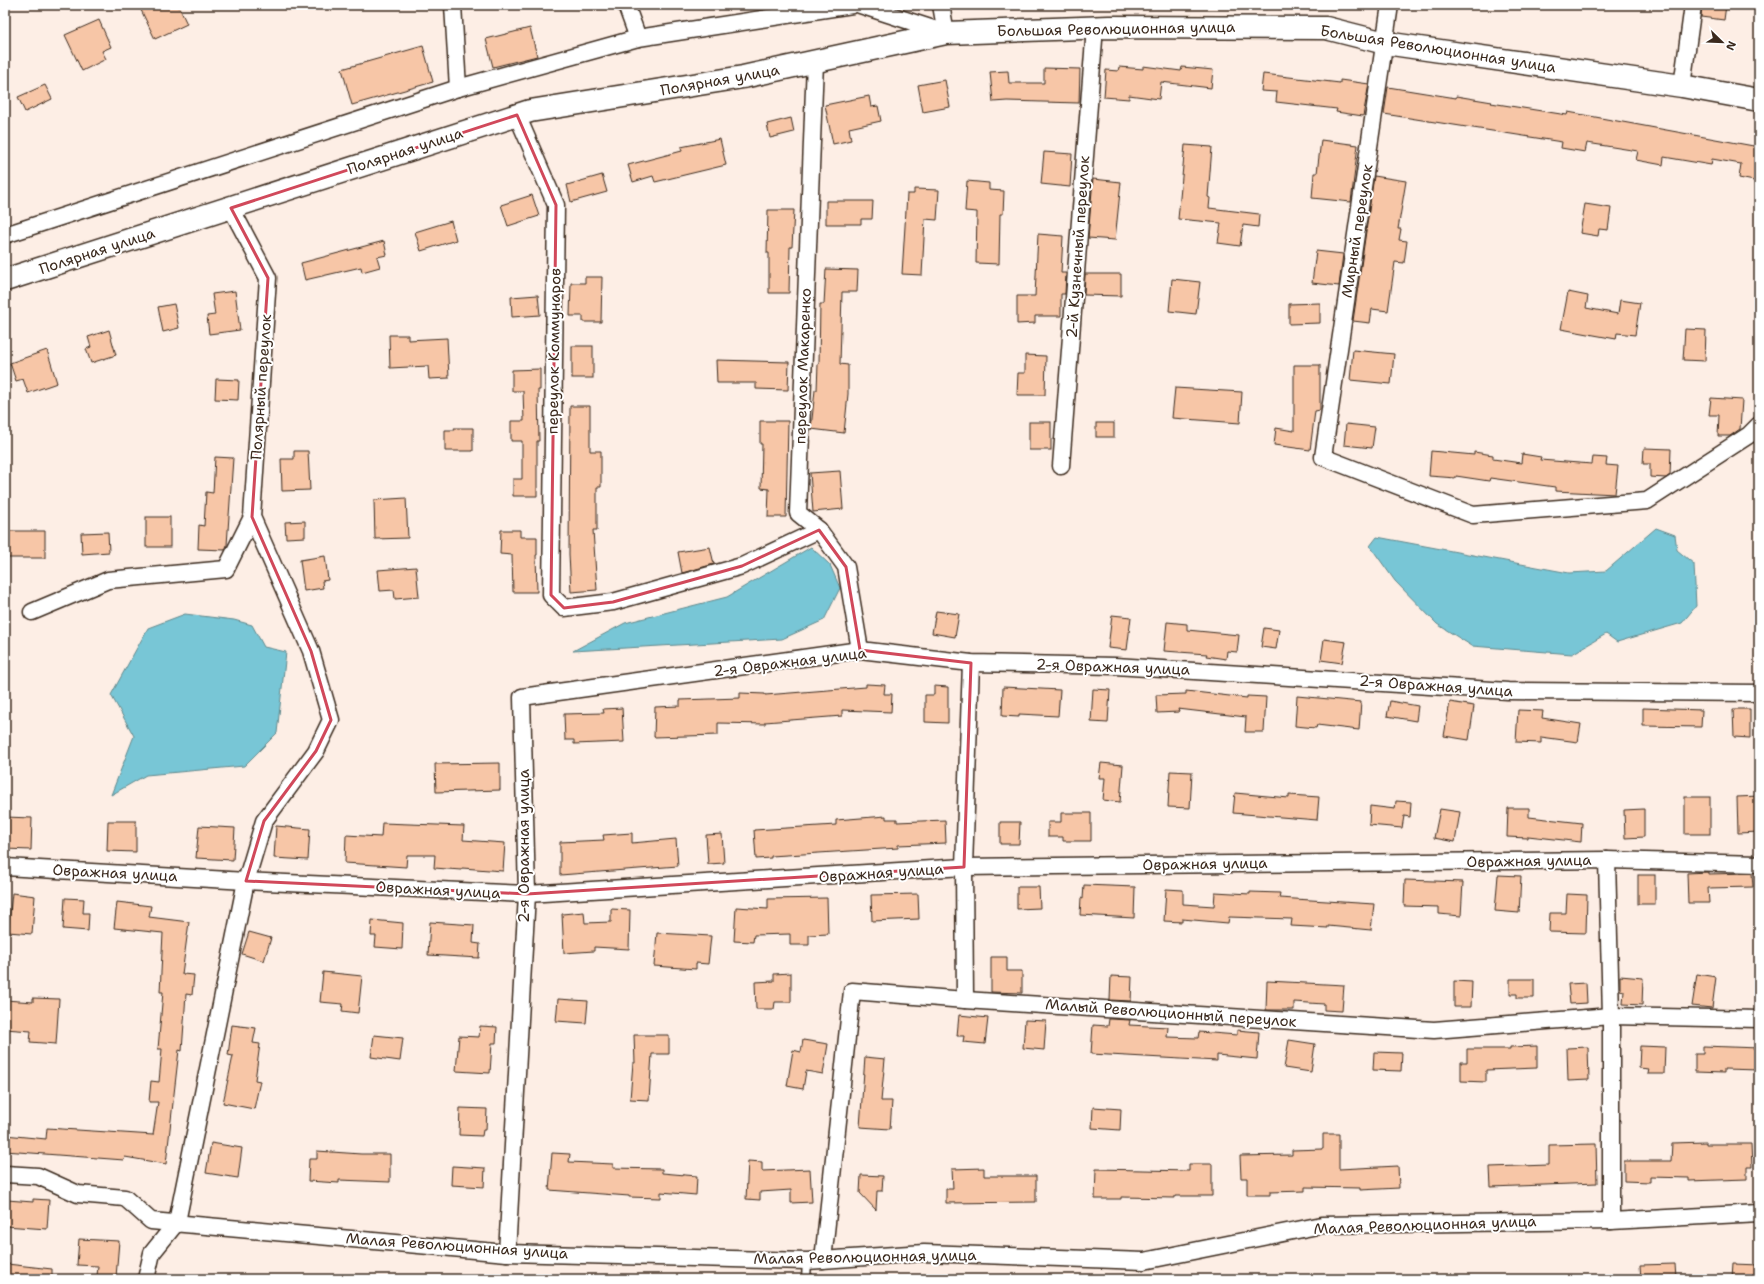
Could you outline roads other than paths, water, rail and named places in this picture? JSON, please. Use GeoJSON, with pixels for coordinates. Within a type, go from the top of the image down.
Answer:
{"type":"FeatureCollection","features":[{"type":"Feature","properties":{"kind":"street"},"geometry":{"type":"LineString","coordinates":[[453,5],[458,88]]}},
{"type":"Feature","properties":{"kind":"street"},"geometry":{"type":"LineString","coordinates":[[626,5],[638,38]]}},
{"type":"Feature","properties":{"kind":"street"},"geometry":{"type":"LineString","coordinates":[[5,235],[458,88],[638,38],[852,5]]}},
{"type":"Feature","properties":{"kind":"street","name":"Большая Революционная улица"},"geometry":{"type":"LineString","coordinates":[[860,5],[946,33]]}},
{"type":"Feature","properties":{"kind":"street"},"geometry":{"type":"LineString","coordinates":[[941,5],[946,33]]}},
{"type":"Feature","properties":{"kind":"street","name":"Мирный переулок"},"geometry":{"type":"LineString","coordinates":[[1390,5],[1323,457],[1473,515],[1646,501],[1749,435],[1759,425]]}},
{"type":"Feature","properties":{"kind":"street"},"geometry":{"type":"LineString","coordinates":[[1682,86],[1693,5]]}},
{"type":"Feature","properties":{"kind":"street","name":"Большая Революционная улица"},"geometry":{"type":"LineString","coordinates":[[815,62],[946,33],[1095,27],[1326,28],[1385,43],[1682,86],[1759,100]]}},
{"type":"Feature","properties":{"kind":"street","name":"2-й Кузнечный переулок"},"geometry":{"type":"LineString","coordinates":[[1061,466],[1095,27]]}},
{"type":"Feature","properties":{"kind":"street","name":"Полярная улица"},"geometry":{"type":"LineString","coordinates":[[5,280],[530,111],[743,77],[815,62]]}},
{"type":"Feature","properties":{"kind":"street","name":"переулок Макаренко"},"geometry":{"type":"LineString","coordinates":[[815,62],[798,513],[818,530],[846,567],[860,650]]}},
{"type":"Feature","properties":{"kind":"street","name":"переулок Коммунаров"},"geometry":{"type":"LineString","coordinates":[[517,115],[556,205],[551,595],[564,608],[612,602],[742,566],[818,530]]}},
{"type":"Feature","properties":{"kind":"street","name":"Полярный переулок"},"geometry":{"type":"LineString","coordinates":[[32,612],[108,580],[226,568],[252,517],[268,278],[231,208]]}},
{"type":"Feature","properties":{"kind":"street"},"geometry":{"type":"LineString","coordinates":[[146,1279],[152,1253],[177,1222],[246,881],[264,821],[316,751],[331,720],[311,651],[252,517]]}},
{"type":"Feature","properties":{"kind":"street","name":"2-я Овражная улица"},"geometry":{"type":"LineString","coordinates":[[507,1253],[527,894],[522,697],[860,650],[971,663],[1115,666],[1508,692],[1759,693]]}},
{"type":"Feature","properties":{"kind":"street"},"geometry":{"type":"LineString","coordinates":[[965,1000],[964,867],[971,663]]}},
{"type":"Feature","properties":{"kind":"street"},"geometry":{"type":"LineString","coordinates":[[1607,860],[1611,1016],[1611,1221]]}},
{"type":"Feature","properties":{"kind":"street","name":"Овражная улица"},"geometry":{"type":"LineString","coordinates":[[5,867],[246,881],[527,894],[964,867],[1607,860],[1759,864]]}},
{"type":"Feature","properties":{"kind":"street","name":"Малый Революционный переулок"},"geometry":{"type":"LineString","coordinates":[[815,1261],[852,991],[965,1000],[1434,1030],[1611,1016],[1759,1019]]}},
{"type":"Feature","properties":{"kind":"street","name":"Малая Революционная улица"},"geometry":{"type":"LineString","coordinates":[[5,1174],[38,1176],[78,1194],[125,1198],[151,1221],[177,1222],[507,1253],[815,1261],[924,1253],[1144,1261],[1322,1225],[1611,1221],[1759,1213]]}},
{"type":"Feature","properties":{"kind":"lane"},"geometry":{"type":"LineString","coordinates":[[806,1279],[815,1261]]}},
{"type":"Feature","properties":{"kind":"water"},"geometry":{"type":"Polygon","coordinates":[[[1656,528],[1675,535],[1677,550],[1694,564],[1696,606],[1682,623],[1617,642],[1606,634],[1572,654],[1472,646],[1437,624],[1395,581],[1370,546],[1377,537],[1569,573],[1606,571],[1656,528]]]}},
{"type":"Feature","properties":{"kind":"water"},"geometry":{"type":"Polygon","coordinates":[[[811,547],[830,565],[840,588],[824,620],[782,639],[573,651],[625,623],[727,597],[811,547]]]}},
{"type":"Feature","properties":{"kind":"water"},"geometry":{"type":"Polygon","coordinates":[[[185,614],[234,620],[252,625],[264,647],[286,652],[277,733],[244,766],[146,775],[111,795],[134,736],[111,695],[148,628],[185,614]]]}}]}
